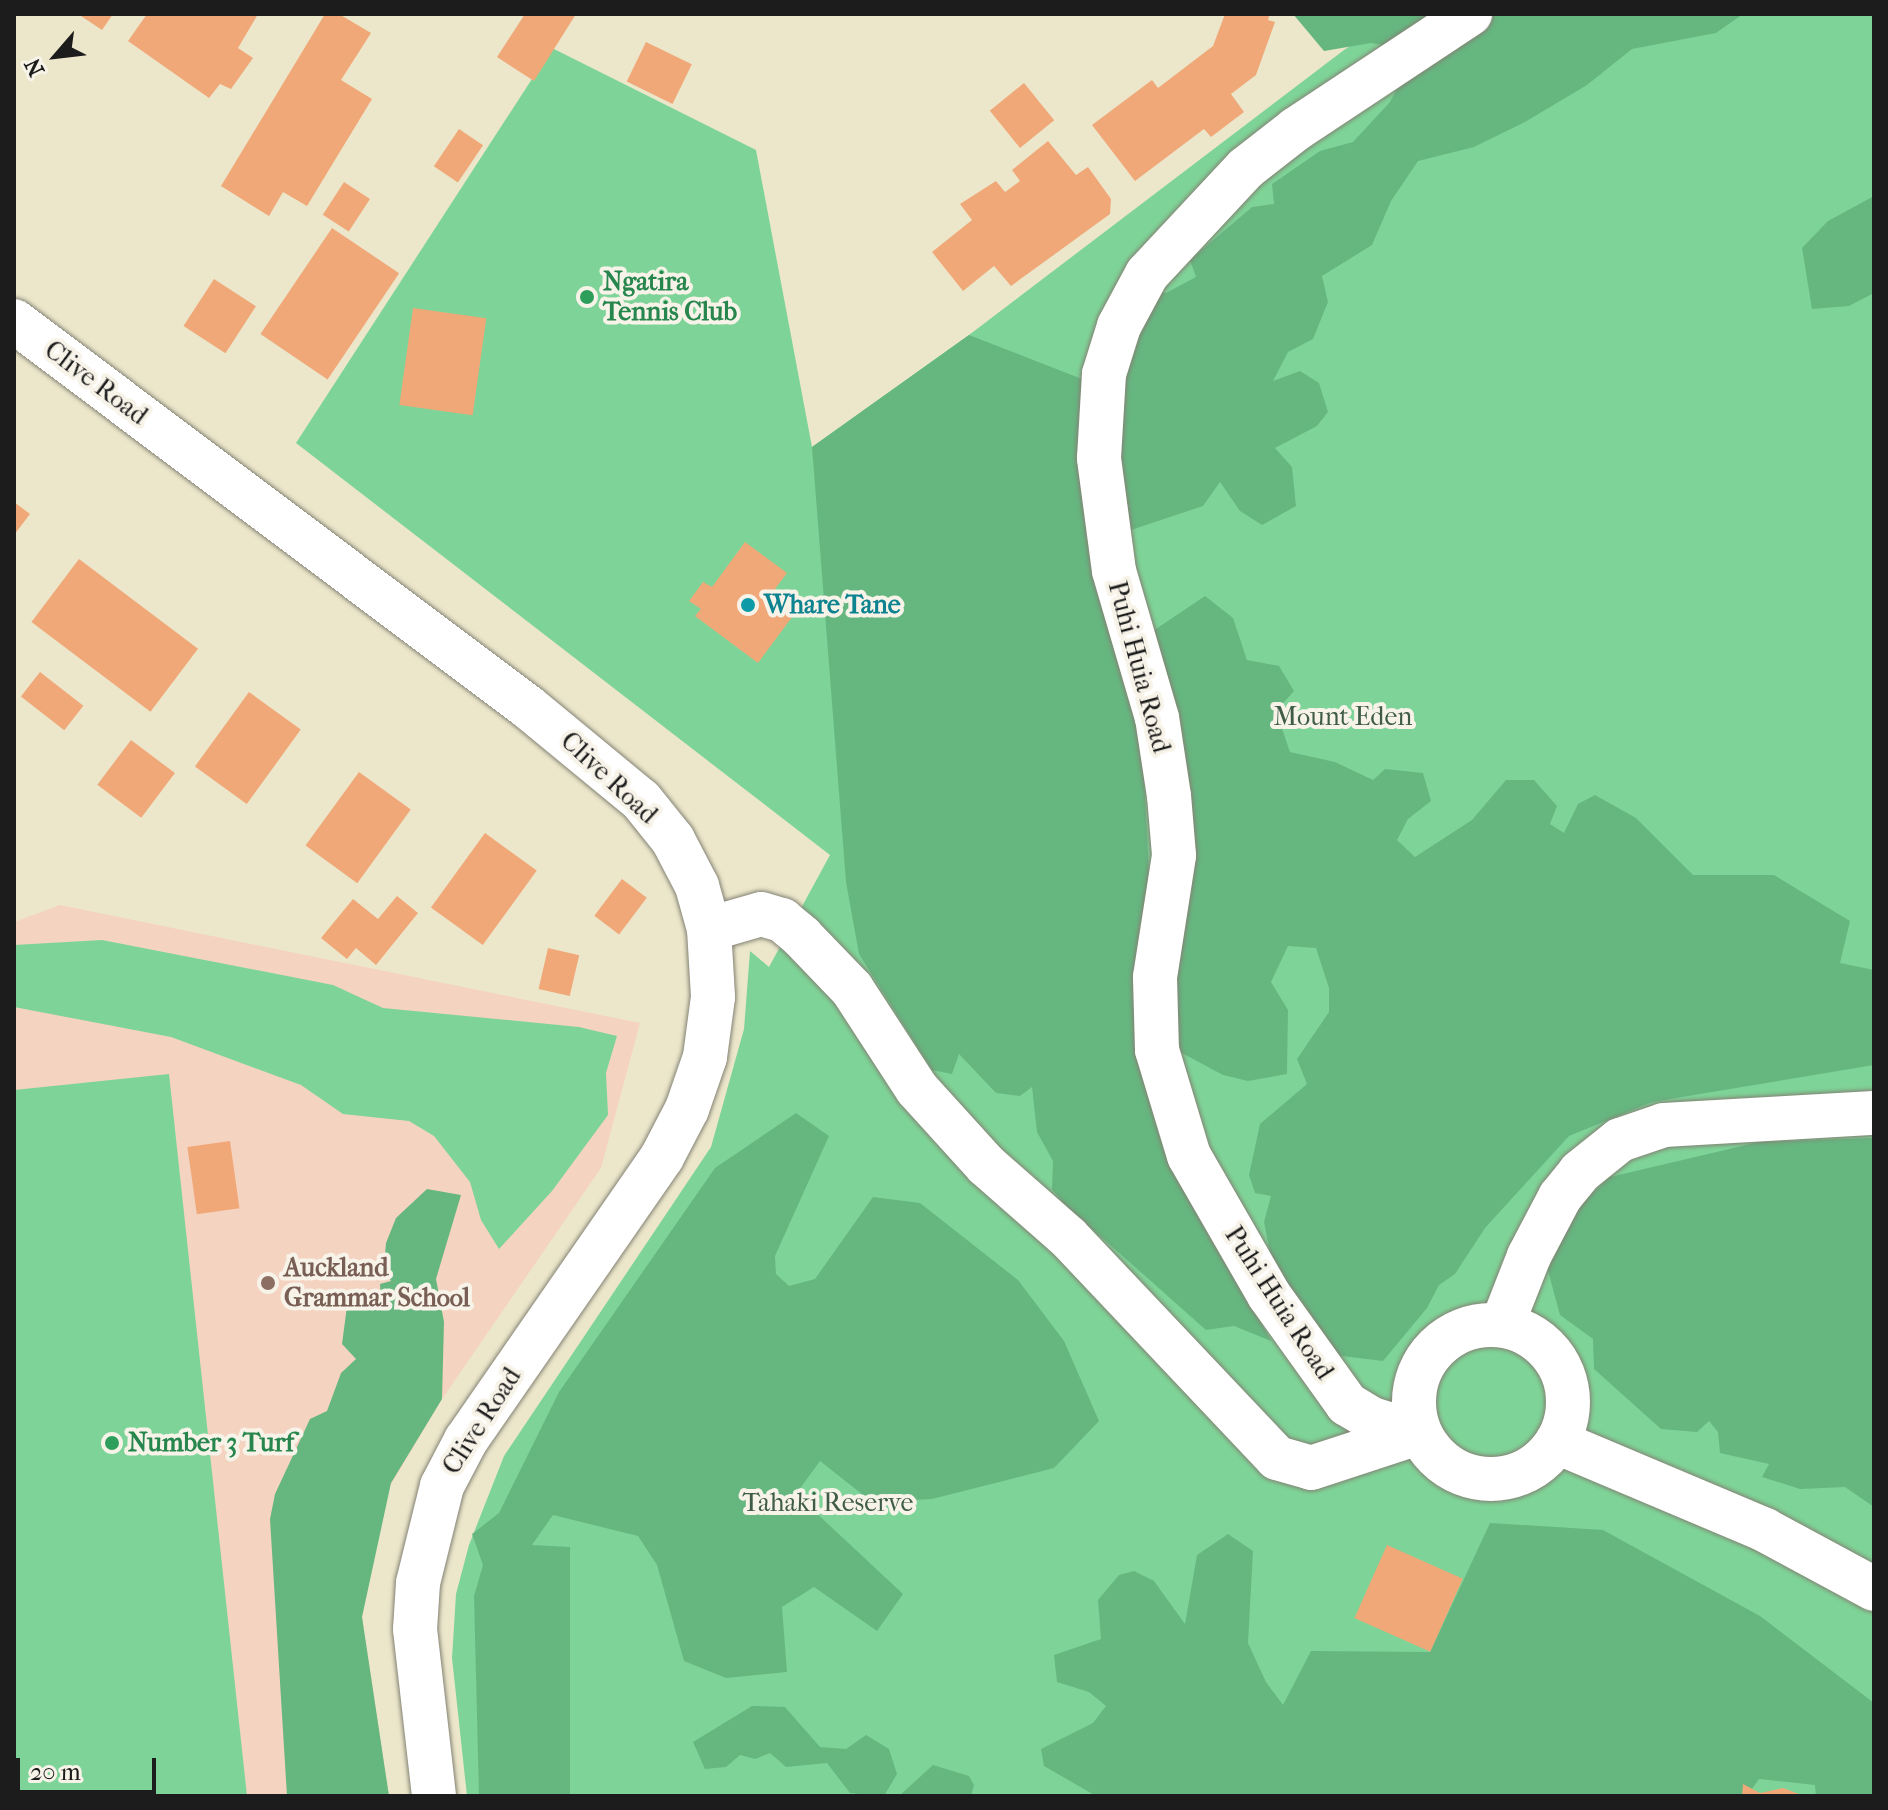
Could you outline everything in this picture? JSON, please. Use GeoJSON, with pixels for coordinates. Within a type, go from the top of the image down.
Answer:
{"type":"FeatureCollection","features":[{"type":"Feature","properties":{"kind":"street","name":"Puhi Huia Road"},"geometry":{"type":"LineString","coordinates":[[1418,1433],[1360,1414],[1327,1379],[1269,1295],[1189,1156],[1157,1050],[1155,977],[1174,855],[1157,718],[1134,652],[1103,513],[1099,458],[1104,374],[1119,326],[1147,274],[1246,168],[1296,129],[1470,14]]}},
{"type":"Feature","properties":{"kind":"street","name":"Clive Road"},"geometry":{"type":"LineString","coordinates":[[14,321],[528,707],[641,800],[673,840],[697,886],[709,929],[713,997],[705,1057],[687,1109],[662,1157],[466,1440],[442,1486],[425,1548],[415,1629],[434,1796]]}},
{"type":"Feature","properties":{"kind":"street"},"geometry":{"type":"LineString","coordinates":[[709,929],[761,914],[782,920],[802,937],[852,989],[917,1089],[967,1143],[1068,1237],[1277,1458],[1311,1468],[1418,1433]]}},
{"type":"Feature","properties":{"kind":"street"},"geometry":{"type":"LineString","coordinates":[[1502,1325],[1529,1256],[1560,1197],[1590,1163],[1620,1140],[1664,1125],[1874,1113]]}},
{"type":"Feature","properties":{"kind":"street"},"geometry":{"type":"LineString","coordinates":[[1502,1325],[1528,1334],[1561,1369],[1568,1400],[1557,1442],[1522,1473],[1488,1480],[1443,1463],[1418,1433],[1415,1387],[1434,1349],[1468,1328],[1502,1325]]}},
{"type":"Feature","properties":{"kind":"street"},"geometry":{"type":"LineString","coordinates":[[1557,1442],[1765,1530],[1874,1589]]}},
{"type":"Feature","properties":{"kind":"shaded area","name":"Auckland Grammar School"},"geometry":{"type":"Polygon","coordinates":[[[60,905],[640,1023],[601,1168],[442,1399],[389,1488],[362,1617],[389,1796],[14,1796],[14,922],[60,905]]]}},
{"type":"Feature","properties":{"kind":"green space"},"geometry":{"type":"Polygon","coordinates":[[[1293,14],[1743,14],[1716,33],[1632,49],[1587,85],[1525,122],[1474,147],[1418,161],[1391,201],[1372,245],[1322,276],[1328,302],[1313,339],[1288,352],[1273,381],[1300,371],[1319,383],[1328,412],[1317,426],[1275,448],[1292,467],[1296,506],[1262,525],[1240,511],[1220,482],[1203,506],[1122,533],[1114,397],[1157,291],[1166,293],[1196,277],[1190,260],[1252,207],[1274,204],[1272,184],[1320,151],[1353,142],[1390,102],[1402,79],[1400,48],[1371,43],[1324,51],[1293,14]]]}},
{"type":"Feature","properties":{"kind":"green space","name":"Mount Eden"},"geometry":{"type":"Polygon","coordinates":[[[1400,14],[1874,14],[1874,1796],[467,1796],[452,1658],[456,1594],[469,1545],[504,1456],[711,1147],[744,1029],[750,951],[769,967],[830,855],[296,443],[552,48],[756,150],[812,447],[969,335],[1344,50],[1400,14]]]}},
{"type":"Feature","properties":{"kind":"green space"},"geometry":{"type":"Polygon","coordinates":[[[1874,196],[1874,293],[1849,306],[1812,309],[1802,248],[1828,221],[1874,196]]]}},
{"type":"Feature","properties":{"kind":"green space"},"geometry":{"type":"Polygon","coordinates":[[[969,335],[1082,379],[1142,737],[1150,894],[1134,965],[1135,1031],[1144,1075],[1168,1155],[1271,1341],[1234,1326],[1206,1330],[1064,1204],[1052,1189],[1053,1161],[1037,1132],[1032,1087],[1020,1096],[996,1093],[959,1054],[952,1074],[932,1070],[859,954],[846,882],[812,447],[969,335]]]}},
{"type":"Feature","properties":{"kind":"green space"},"geometry":{"type":"Polygon","coordinates":[[[1205,596],[1233,618],[1247,660],[1279,666],[1294,691],[1276,711],[1290,752],[1335,762],[1373,780],[1385,769],[1423,773],[1431,801],[1408,819],[1397,840],[1415,857],[1472,820],[1506,780],[1534,780],[1557,806],[1550,824],[1564,833],[1578,804],[1595,795],[1636,818],[1693,875],[1774,875],[1850,921],[1840,963],[1874,970],[1874,1065],[1652,1102],[1569,1136],[1485,1228],[1455,1274],[1439,1285],[1427,1308],[1383,1361],[1325,1354],[1275,1278],[1264,1222],[1271,1196],[1255,1193],[1249,1175],[1260,1124],[1307,1084],[1297,1059],[1329,1012],[1329,988],[1316,948],[1288,946],[1271,982],[1288,1010],[1287,1074],[1248,1081],[1223,1075],[1178,1051],[1144,637],[1205,596]]]}},
{"type":"Feature","properties":{"kind":"green space"},"geometry":{"type":"Polygon","coordinates":[[[102,940],[333,985],[383,1008],[579,1027],[617,1036],[606,1073],[608,1115],[552,1191],[499,1249],[481,1220],[470,1182],[434,1136],[409,1121],[343,1114],[301,1085],[171,1037],[14,1007],[14,945],[102,940]]]}},
{"type":"Feature","properties":{"kind":"green space","name":"Number 3 Turf"},"geometry":{"type":"Polygon","coordinates":[[[169,1074],[247,1796],[14,1796],[14,1090],[169,1074]]]}},
{"type":"Feature","properties":{"kind":"green space"},"geometry":{"type":"Polygon","coordinates":[[[796,1113],[829,1136],[775,1256],[776,1274],[789,1286],[815,1279],[873,1197],[920,1203],[1018,1280],[1064,1341],[1099,1421],[1054,1468],[932,1499],[872,1502],[820,1461],[796,1494],[903,1594],[877,1631],[814,1587],[782,1607],[787,1672],[726,1678],[684,1661],[657,1565],[638,1536],[553,1515],[532,1545],[570,1547],[570,1796],[479,1796],[474,1596],[483,1565],[472,1534],[499,1513],[559,1392],[715,1168],[796,1113]]]}},
{"type":"Feature","properties":{"kind":"green space"},"geometry":{"type":"Polygon","coordinates":[[[1874,1138],[1874,1507],[1845,1487],[1800,1489],[1762,1477],[1769,1464],[1720,1453],[1718,1432],[1709,1421],[1697,1432],[1661,1429],[1594,1369],[1593,1339],[1560,1315],[1544,1256],[1572,1212],[1610,1177],[1759,1142],[1874,1138]]]}},
{"type":"Feature","properties":{"kind":"green space"},"geometry":{"type":"Polygon","coordinates":[[[427,1189],[461,1195],[436,1279],[444,1322],[442,1399],[391,1483],[362,1617],[389,1796],[287,1796],[270,1519],[275,1494],[310,1419],[327,1411],[341,1373],[356,1359],[342,1344],[347,1306],[359,1292],[381,1297],[380,1284],[391,1281],[384,1266],[386,1243],[396,1218],[427,1189]]]}},
{"type":"Feature","properties":{"kind":"green space"},"geometry":{"type":"Polygon","coordinates":[[[1490,1523],[1603,1530],[1760,1616],[1874,1703],[1874,1796],[1816,1796],[1815,1785],[1759,1779],[1747,1796],[1096,1796],[1044,1766],[1041,1749],[1093,1723],[1106,1706],[1089,1692],[1057,1682],[1054,1655],[1101,1639],[1098,1600],[1119,1575],[1134,1571],[1154,1581],[1185,1624],[1197,1555],[1228,1534],[1253,1551],[1248,1643],[1266,1682],[1283,1705],[1311,1651],[1430,1652],[1490,1523]]]}},
{"type":"Feature","properties":{"kind":"green space"},"geometry":{"type":"Polygon","coordinates":[[[752,1706],[785,1707],[820,1747],[846,1749],[866,1735],[889,1749],[897,1774],[884,1796],[876,1796],[850,1793],[827,1763],[786,1767],[770,1753],[755,1759],[740,1755],[726,1767],[705,1769],[693,1742],[752,1706]]]}},
{"type":"Feature","properties":{"kind":"green space"},"geometry":{"type":"Polygon","coordinates":[[[933,1765],[969,1776],[974,1785],[971,1796],[899,1796],[933,1765]]]}},
{"type":"Feature","properties":{"kind":"building"},"geometry":{"type":"Polygon","coordinates":[[[78,14],[113,14],[102,30],[78,14]]]}},
{"type":"Feature","properties":{"kind":"building"},"geometry":{"type":"Polygon","coordinates":[[[147,14],[258,14],[238,48],[253,58],[231,89],[220,84],[209,98],[128,41],[147,14]]]}},
{"type":"Feature","properties":{"kind":"building"},"geometry":{"type":"Polygon","coordinates":[[[325,14],[339,14],[371,33],[341,80],[372,99],[307,206],[283,192],[269,216],[221,186],[325,14]]]}},
{"type":"Feature","properties":{"kind":"building"},"geometry":{"type":"Polygon","coordinates":[[[525,14],[576,14],[534,81],[497,57],[525,14]]]}},
{"type":"Feature","properties":{"kind":"building"},"geometry":{"type":"Polygon","coordinates":[[[1225,14],[1270,14],[1268,20],[1275,22],[1256,75],[1231,94],[1244,112],[1211,137],[1204,129],[1135,181],[1092,125],[1152,80],[1158,88],[1213,46],[1225,14]]]}},
{"type":"Feature","properties":{"kind":"building"},"geometry":{"type":"Polygon","coordinates":[[[646,42],[692,64],[673,104],[627,82],[646,42]]]}},
{"type":"Feature","properties":{"kind":"building"},"geometry":{"type":"Polygon","coordinates":[[[1024,83],[1054,120],[1020,148],[990,111],[1024,83]]]}},
{"type":"Feature","properties":{"kind":"building"},"geometry":{"type":"Polygon","coordinates":[[[459,129],[483,145],[458,183],[434,166],[459,129]]]}},
{"type":"Feature","properties":{"kind":"building"},"geometry":{"type":"Polygon","coordinates":[[[1048,141],[1076,175],[1088,167],[1111,199],[1110,214],[1011,286],[994,266],[963,291],[932,252],[972,220],[960,204],[996,181],[1005,192],[1020,181],[1012,170],[1048,141]]]}},
{"type":"Feature","properties":{"kind":"building"},"geometry":{"type":"Polygon","coordinates":[[[344,182],[370,199],[349,232],[323,215],[344,182]]]}},
{"type":"Feature","properties":{"kind":"building"},"geometry":{"type":"Polygon","coordinates":[[[332,228],[399,273],[328,379],[260,334],[332,228]]]}},
{"type":"Feature","properties":{"kind":"building"},"geometry":{"type":"Polygon","coordinates":[[[214,279],[256,306],[225,353],[184,326],[214,279]]]}},
{"type":"Feature","properties":{"kind":"building"},"geometry":{"type":"Polygon","coordinates":[[[413,308],[486,318],[473,415],[399,405],[413,308]]]}},
{"type":"Feature","properties":{"kind":"building"},"geometry":{"type":"Polygon","coordinates":[[[14,502],[30,514],[14,535],[14,502]]]}},
{"type":"Feature","properties":{"kind":"building","name":"Whare Tane"},"geometry":{"type":"Polygon","coordinates":[[[745,542],[787,573],[775,589],[785,596],[789,590],[804,601],[758,663],[695,616],[701,609],[689,601],[703,582],[712,587],[745,542]]]}},
{"type":"Feature","properties":{"kind":"building"},"geometry":{"type":"Polygon","coordinates":[[[79,559],[198,649],[150,712],[31,622],[79,559]]]}},
{"type":"Feature","properties":{"kind":"building"},"geometry":{"type":"Polygon","coordinates":[[[40,672],[83,706],[64,730],[21,696],[40,672]]]}},
{"type":"Feature","properties":{"kind":"building"},"geometry":{"type":"Polygon","coordinates":[[[249,692],[301,730],[247,804],[195,766],[249,692]]]}},
{"type":"Feature","properties":{"kind":"building"},"geometry":{"type":"Polygon","coordinates":[[[131,740],[175,773],[141,818],[97,785],[131,740]]]}},
{"type":"Feature","properties":{"kind":"building"},"geometry":{"type":"Polygon","coordinates":[[[359,772],[411,810],[357,883],[306,846],[359,772]]]}},
{"type":"Feature","properties":{"kind":"building"},"geometry":{"type":"Polygon","coordinates":[[[485,833],[537,871],[483,945],[431,907],[485,833]]]}},
{"type":"Feature","properties":{"kind":"building"},"geometry":{"type":"Polygon","coordinates":[[[622,879],[647,898],[619,934],[594,916],[622,879]]]}},
{"type":"Feature","properties":{"kind":"building"},"geometry":{"type":"Polygon","coordinates":[[[397,896],[418,913],[376,965],[356,948],[347,959],[321,938],[353,899],[378,919],[397,896]]]}},
{"type":"Feature","properties":{"kind":"building"},"geometry":{"type":"Polygon","coordinates":[[[548,948],[579,955],[570,996],[539,989],[548,948]]]}},
{"type":"Feature","properties":{"kind":"building"},"geometry":{"type":"Polygon","coordinates":[[[230,1141],[239,1208],[197,1214],[187,1147],[230,1141]]]}},
{"type":"Feature","properties":{"kind":"building"},"geometry":{"type":"Polygon","coordinates":[[[1387,1545],[1463,1579],[1430,1652],[1354,1618],[1387,1545]]]}},
{"type":"Feature","properties":{"kind":"building"},"geometry":{"type":"Polygon","coordinates":[[[1743,1784],[1760,1793],[1783,1788],[1804,1796],[1742,1796],[1743,1784]]]}},
{"type":"Feature","properties":{"kind":"place","name":"Ngatira Tennis Club"},"geometry":{"type":"Point","coordinates":[587,297]}},
{"type":"Feature","properties":{"kind":"place","name":"Whare Tane"},"geometry":{"type":"Point","coordinates":[748,605]}},
{"type":"Feature","properties":{"kind":"place","name":"Auckland Grammar School"},"geometry":{"type":"Point","coordinates":[268,1283]}},
{"type":"Feature","properties":{"kind":"place","name":"Number 3 Turf"},"geometry":{"type":"Point","coordinates":[112,1443]}},
{"type":"Feature","properties":{"kind":"park label","name":"Tahaki Reserve"},"geometry":{"type":"Point","coordinates":[828,1503]}}]}
